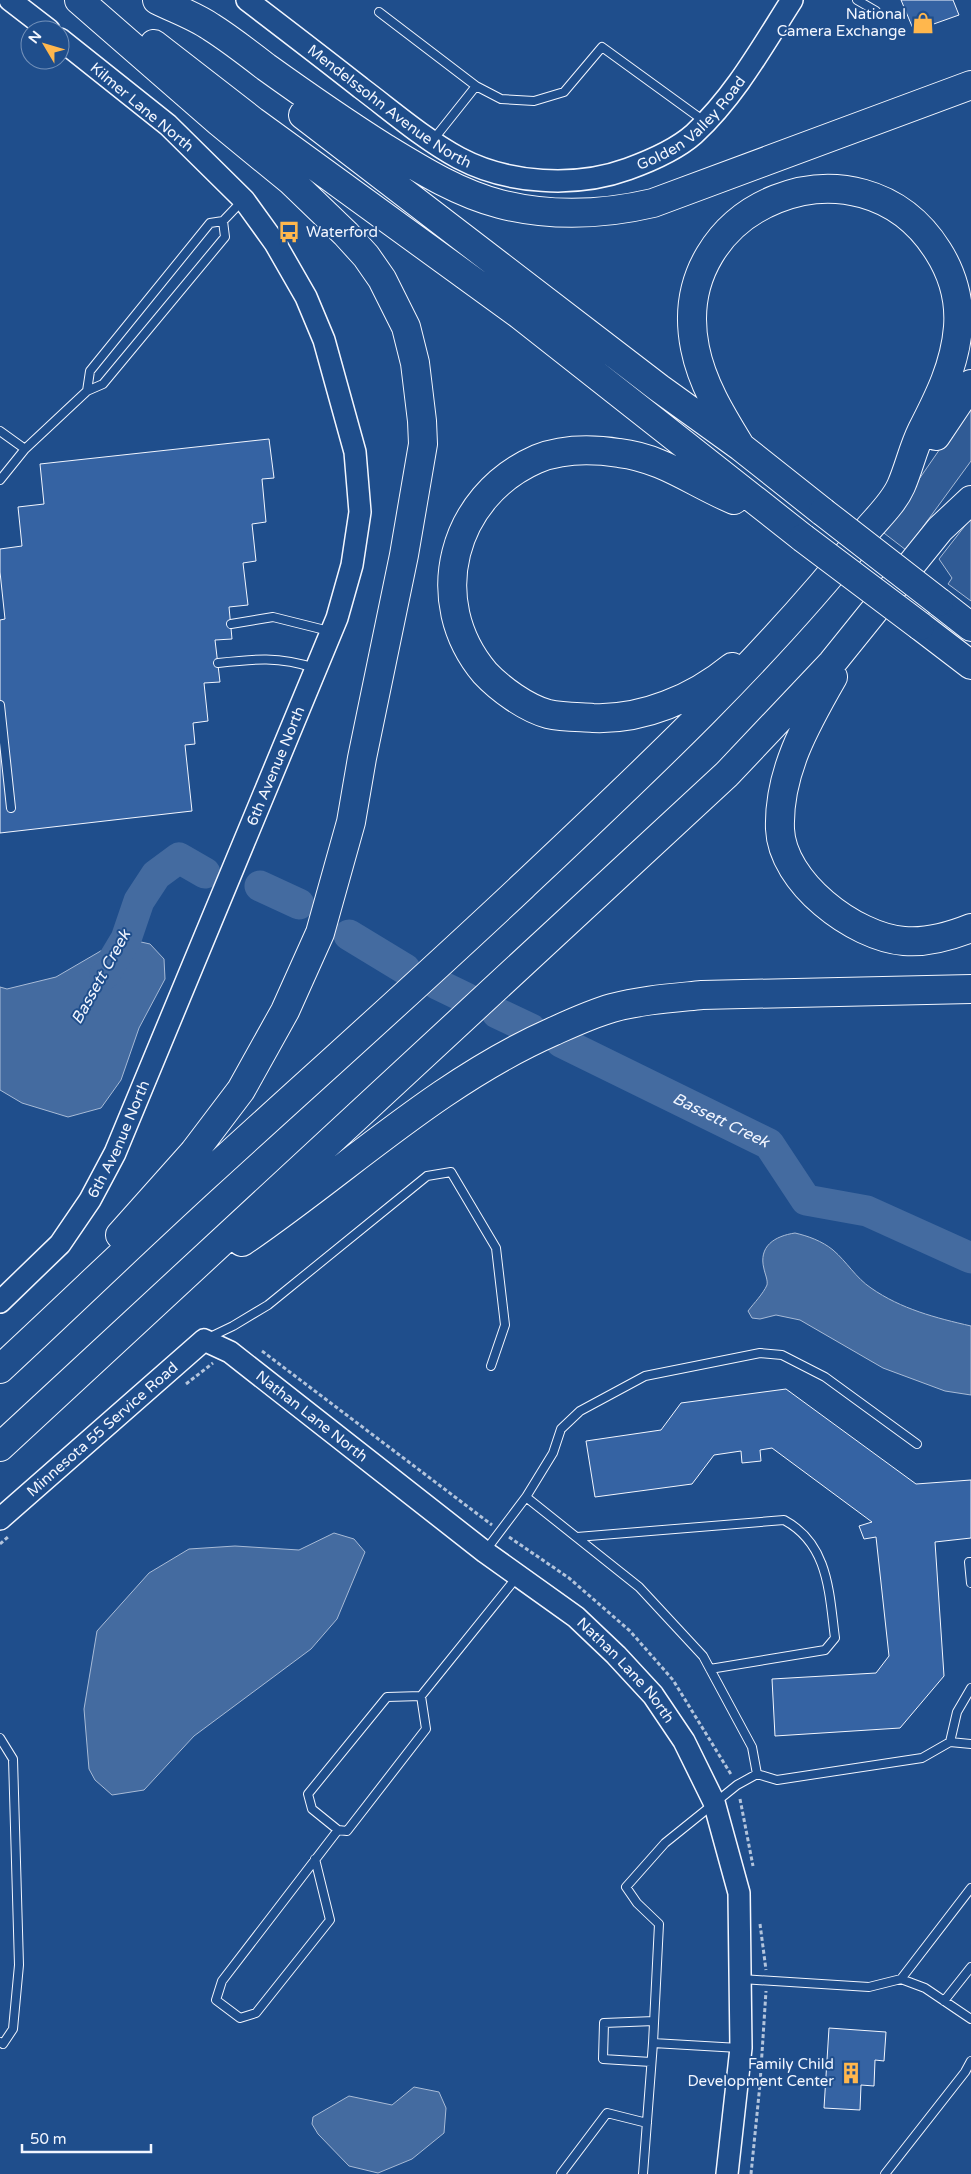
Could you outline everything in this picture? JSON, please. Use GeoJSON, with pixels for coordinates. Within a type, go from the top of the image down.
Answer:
{"type":"FeatureCollection","features":[{"type":"Feature","properties":{"kind":"highway"},"geometry":{"type":"LineString","coordinates":[[27,1344],[131,1222],[194,1152],[222,1117],[256,1064],[311,955],[328,908],[351,822],[362,758],[404,555],[423,444],[415,363],[406,327],[382,279],[366,256],[291,181],[219,122],[79,0]]}},
{"type":"Feature","properties":{"kind":"highway"},"geometry":{"type":"LineString","coordinates":[[97,0],[254,120],[520,315],[770,514],[970,665]]}},
{"type":"Feature","properties":{"kind":"highway"},"geometry":{"type":"LineString","coordinates":[[153,0],[659,388],[741,447],[968,623]]}},
{"type":"Feature","properties":{"kind":"highway"},"geometry":{"type":"LineString","coordinates":[[157,0],[210,26],[332,114],[412,165],[447,184],[480,198],[507,206],[544,212],[596,213],[653,203],[971,85]]}},
{"type":"Feature","properties":{"kind":"highway"},"geometry":{"type":"LineString","coordinates":[[741,447],[712,398],[694,346],[692,312],[696,284],[702,269],[710,253],[731,227],[744,215],[774,198],[821,188],[851,191],[866,195],[880,200],[900,212],[919,226],[930,239],[947,267],[958,309],[956,342],[944,386],[920,434],[899,491]]}},
{"type":"Feature","properties":{"kind":"highway"},"geometry":{"type":"LineString","coordinates":[[0,1369],[200,1181],[441,963],[720,696],[800,612],[899,491],[971,384]]}},
{"type":"Feature","properties":{"kind":"highway"},"geometry":{"type":"LineString","coordinates":[[770,514],[725,496],[669,467],[644,457],[618,452],[574,451],[558,453],[538,459],[512,473],[498,485],[475,511],[463,530],[458,542],[452,572],[454,600],[461,630],[476,662],[506,692],[548,714],[608,718],[652,711],[701,688],[726,672],[800,612]]}},
{"type":"Feature","properties":{"kind":"highway"},"geometry":{"type":"LineString","coordinates":[[0,1447],[727,774],[832,663],[940,529],[971,484]]}},
{"type":"Feature","properties":{"kind":"highway"},"geometry":{"type":"LineString","coordinates":[[940,529],[971,500]]}},
{"type":"Feature","properties":{"kind":"highway"},"geometry":{"type":"LineString","coordinates":[[871,616],[812,714],[794,751],[786,772],[780,813],[780,831],[783,846],[796,872],[810,890],[852,924],[905,942],[951,936],[971,928]]}},
{"type":"Feature","properties":{"kind":"highway"},"geometry":{"type":"LineString","coordinates":[[177,1283],[291,1208],[430,1101],[491,1062],[526,1043],[584,1017],[613,1007],[702,995],[971,989]]}},
{"type":"Feature","properties":{"kind":"street"},"geometry":{"type":"LineString","coordinates":[[10,0],[35,20]]}},
{"type":"Feature","properties":{"kind":"street","name":"Mendelssohn Avenue North"},"geometry":{"type":"LineString","coordinates":[[247,0],[432,142],[473,164],[507,174],[545,181]]}},
{"type":"Feature","properties":{"kind":"street","name":"Golden Valley Road"},"geometry":{"type":"LineString","coordinates":[[545,181],[615,174],[676,147],[692,136],[706,122],[747,70],[792,0]]}},
{"type":"Feature","properties":{"kind":"street","name":"Kilmer Lane North"},"geometry":{"type":"LineString","coordinates":[[70,47],[168,125],[244,200]]}},
{"type":"Feature","properties":{"kind":"street","name":"6th Avenue North"},"geometry":{"type":"LineString","coordinates":[[0,1302],[60,1244],[90,1200],[115,1153],[331,631],[352,565],[360,512],[355,452],[324,340],[306,296],[275,243],[244,200]]}},
{"type":"Feature","properties":{"kind":"street","name":"Nathan Lane North"},"geometry":{"type":"LineString","coordinates":[[204,1340],[230,1352],[517,1577],[576,1617],[616,1655],[653,1696],[684,1741],[714,1802],[739,1893],[741,2048],[727,2174]]}},
{"type":"Feature","properties":{"kind":"street","name":"Minnesota 55 Service Road"},"geometry":{"type":"LineString","coordinates":[[7,1525],[204,1340]]}},
{"type":"Feature","properties":{"kind":"lane"},"geometry":{"type":"LineString","coordinates":[[857,0],[876,11]]}},
{"type":"Feature","properties":{"kind":"lane"},"geometry":{"type":"LineString","coordinates":[[379,12],[476,86],[501,99],[534,101],[564,92],[602,47],[706,122]]}},
{"type":"Feature","properties":{"kind":"lane"},"geometry":{"type":"LineString","coordinates":[[432,142],[476,86]]}},
{"type":"Feature","properties":{"kind":"lane"},"geometry":{"type":"LineString","coordinates":[[87,391],[90,372],[210,223],[223,221],[244,200]]}},
{"type":"Feature","properties":{"kind":"lane"},"geometry":{"type":"LineString","coordinates":[[0,480],[25,449],[87,391],[103,384],[225,237],[223,221]]}},
{"type":"Feature","properties":{"kind":"lane"},"geometry":{"type":"LineString","coordinates":[[2,436],[25,449]]}},
{"type":"Feature","properties":{"kind":"lane"},"geometry":{"type":"LineString","coordinates":[[231,624],[273,618],[331,631]]}},
{"type":"Feature","properties":{"kind":"lane"},"geometry":{"type":"LineString","coordinates":[[218,663],[256,658],[293,661],[316,668]]}},
{"type":"Feature","properties":{"kind":"lane"},"geometry":{"type":"LineString","coordinates":[[0,705],[11,808]]}},
{"type":"Feature","properties":{"kind":"lane"},"geometry":{"type":"LineString","coordinates":[[204,1340],[268,1305],[427,1176],[451,1172],[496,1248],[505,1325],[491,1366]]}},
{"type":"Feature","properties":{"kind":"lane"},"geometry":{"type":"LineString","coordinates":[[485,1552],[526,1497],[553,1453],[561,1429],[580,1411],[645,1376],[760,1353],[782,1355],[825,1377],[917,1444]]}},
{"type":"Feature","properties":{"kind":"lane"},"geometry":{"type":"LineString","coordinates":[[526,1497],[639,1587],[703,1656],[752,1746],[757,1774]]}},
{"type":"Feature","properties":{"kind":"lane"},"geometry":{"type":"LineString","coordinates":[[577,1538],[784,1520],[799,1528],[816,1549],[826,1574],[835,1638],[825,1650],[710,1669]]}},
{"type":"Feature","properties":{"kind":"lane"},"geometry":{"type":"LineString","coordinates":[[971,1562],[969,1562],[971,1583]]}},
{"type":"Feature","properties":{"kind":"lane"},"geometry":{"type":"LineString","coordinates":[[421,1696],[387,1697],[308,1794],[312,1809],[338,1830],[347,1831],[426,1729],[421,1696],[517,1577]]}},
{"type":"Feature","properties":{"kind":"lane"},"geometry":{"type":"LineString","coordinates":[[950,1742],[958,1712],[971,1688]]}},
{"type":"Feature","properties":{"kind":"lane"},"geometry":{"type":"LineString","coordinates":[[0,1738],[13,1759],[19,1965],[13,2030],[3,2044],[0,2042]]}},
{"type":"Feature","properties":{"kind":"lane"},"geometry":{"type":"LineString","coordinates":[[643,2174],[653,2043],[659,1924],[638,1903],[626,1887],[665,1843],[714,1802],[737,1785],[757,1774],[777,1780],[922,1758],[950,1742],[971,1744]]}},
{"type":"Feature","properties":{"kind":"lane"},"geometry":{"type":"LineString","coordinates":[[315,1859],[330,1920],[256,2013],[240,2018],[216,2000],[222,1980],[315,1859],[338,1830]]}},
{"type":"Feature","properties":{"kind":"lane"},"geometry":{"type":"LineString","coordinates":[[901,1979],[971,1888]]}},
{"type":"Feature","properties":{"kind":"lane"},"geometry":{"type":"LineString","coordinates":[[944,2001],[971,1967]]}},
{"type":"Feature","properties":{"kind":"lane"},"geometry":{"type":"LineString","coordinates":[[740,1979],[869,1987],[901,1979],[925,1988],[971,2019]]}},
{"type":"Feature","properties":{"kind":"lane"},"geometry":{"type":"LineString","coordinates":[[651,2062],[603,2060],[604,2023],[654,2021]]}},
{"type":"Feature","properties":{"kind":"lane"},"geometry":{"type":"LineString","coordinates":[[653,2043],[741,2048]]}},
{"type":"Feature","properties":{"kind":"lane"},"geometry":{"type":"LineString","coordinates":[[885,2174],[971,2063]]}},
{"type":"Feature","properties":{"kind":"lane"},"geometry":{"type":"LineString","coordinates":[[561,2174],[607,2113],[647,2123]]}},
{"type":"Feature","properties":{"kind":"path"},"geometry":{"type":"LineString","coordinates":[[183,1386],[197,1374],[249,1341],[500,1531],[569,1578],[630,1631],[673,1680],[737,1785],[753,1868]]}},
{"type":"Feature","properties":{"kind":"path"},"geometry":{"type":"LineString","coordinates":[[0,1544],[7,1525]]}},
{"type":"Feature","properties":{"kind":"path"},"geometry":{"type":"LineString","coordinates":[[750,2174],[760,2084],[767,1981],[759,1915]]}},
{"type":"Feature","properties":{"kind":"shaded area"},"geometry":{"type":"Polygon","coordinates":[[[971,404],[971,461],[906,550],[880,530],[915,485],[971,404]]]}},
{"type":"Feature","properties":{"kind":"shaded area"},"geometry":{"type":"Polygon","coordinates":[[[971,518],[971,601],[948,584],[952,578],[939,559],[971,518]]]}},
{"type":"Feature","properties":{"kind":"water"},"geometry":{"type":"Polygon","coordinates":[[[123,938],[150,944],[164,959],[165,979],[139,1028],[121,1080],[101,1108],[68,1117],[22,1103],[0,1090],[0,987],[7,989],[56,977],[123,938]]]}},
{"type":"Feature","properties":{"kind":"water"},"geometry":{"type":"Polygon","coordinates":[[[795,1233],[815,1239],[829,1247],[866,1284],[894,1302],[932,1316],[971,1326],[971,1395],[945,1391],[883,1368],[800,1320],[776,1315],[760,1319],[752,1318],[748,1311],[767,1285],[763,1261],[766,1248],[775,1240],[795,1233]]]}},
{"type":"Feature","properties":{"kind":"water"},"geometry":{"type":"Polygon","coordinates":[[[334,1533],[354,1539],[365,1552],[337,1619],[311,1649],[194,1736],[144,1790],[112,1795],[95,1780],[89,1769],[84,1709],[97,1631],[149,1573],[189,1549],[235,1546],[299,1550],[334,1533]]]}},
{"type":"Feature","properties":{"kind":"water"},"geometry":{"type":"Polygon","coordinates":[[[414,2087],[439,2092],[446,2108],[444,2133],[412,2159],[378,2173],[349,2166],[318,2134],[312,2124],[313,2117],[349,2096],[392,2105],[414,2087]]]}},
{"type":"Feature","properties":{"kind":"building","name":"National Camera Exchange"},"geometry":{"type":"Polygon","coordinates":[[[901,0],[953,0],[959,15],[914,31],[901,0]]]}},
{"type":"Feature","properties":{"kind":"building"},"geometry":{"type":"Polygon","coordinates":[[[269,439],[274,478],[262,479],[266,522],[252,524],[256,561],[243,563],[248,605],[229,607],[232,639],[215,640],[220,682],[204,683],[208,721],[193,723],[195,744],[185,745],[192,811],[0,833],[0,620],[5,619],[0,572],[0,549],[22,546],[18,507],[44,504],[40,464],[269,439]]]}},
{"type":"Feature","properties":{"kind":"building"},"geometry":{"type":"Polygon","coordinates":[[[786,1389],[916,1484],[971,1480],[971,1538],[935,1542],[944,1676],[900,1728],[775,1736],[772,1679],[876,1673],[889,1656],[876,1537],[864,1539],[859,1526],[872,1522],[772,1448],[760,1450],[761,1461],[742,1463],[741,1451],[714,1455],[692,1484],[595,1497],[586,1441],[661,1430],[681,1403],[786,1389]]]}},
{"type":"Feature","properties":{"kind":"building","name":"Family Child Development Center"},"geometry":{"type":"Polygon","coordinates":[[[829,2028],[886,2032],[884,2061],[875,2060],[874,2086],[861,2085],[860,2110],[824,2108],[829,2028]]]}},
{"type":"Feature","properties":{"kind":"waterway","name":"Bassett Creek"},"geometry":{"type":"LineString","coordinates":[[105,974],[126,939],[139,901],[156,875],[179,858],[205,873]]}},
{"type":"Feature","properties":{"kind":"waterway","name":"Bassett Creek"},"geometry":{"type":"LineString","coordinates":[[260,886],[299,904]]}},
{"type":"Feature","properties":{"kind":"waterway","name":"Bassett Creek"},"geometry":{"type":"LineString","coordinates":[[349,935],[405,969]]}},
{"type":"Feature","properties":{"kind":"waterway","name":"Bassett Creek"},"geometry":{"type":"LineString","coordinates":[[437,984],[466,998]]}},
{"type":"Feature","properties":{"kind":"waterway","name":"Bassett Creek"},"geometry":{"type":"LineString","coordinates":[[497,1013],[531,1029]]}},
{"type":"Feature","properties":{"kind":"waterway","name":"Bassett Creek"},"geometry":{"type":"LineString","coordinates":[[561,1042],[769,1144],[806,1200],[867,1211],[971,1258]]}},
{"type":"Feature","properties":{"kind":"place","name":"National Camera Exchange"},"geometry":{"type":"Point","coordinates":[923,23]}},
{"type":"Feature","properties":{"kind":"place","name":"Waterford"},"geometry":{"type":"Point","coordinates":[289,232]}},
{"type":"Feature","properties":{"kind":"place","name":"Family Child Development Center"},"geometry":{"type":"Point","coordinates":[851,2073]}}]}
